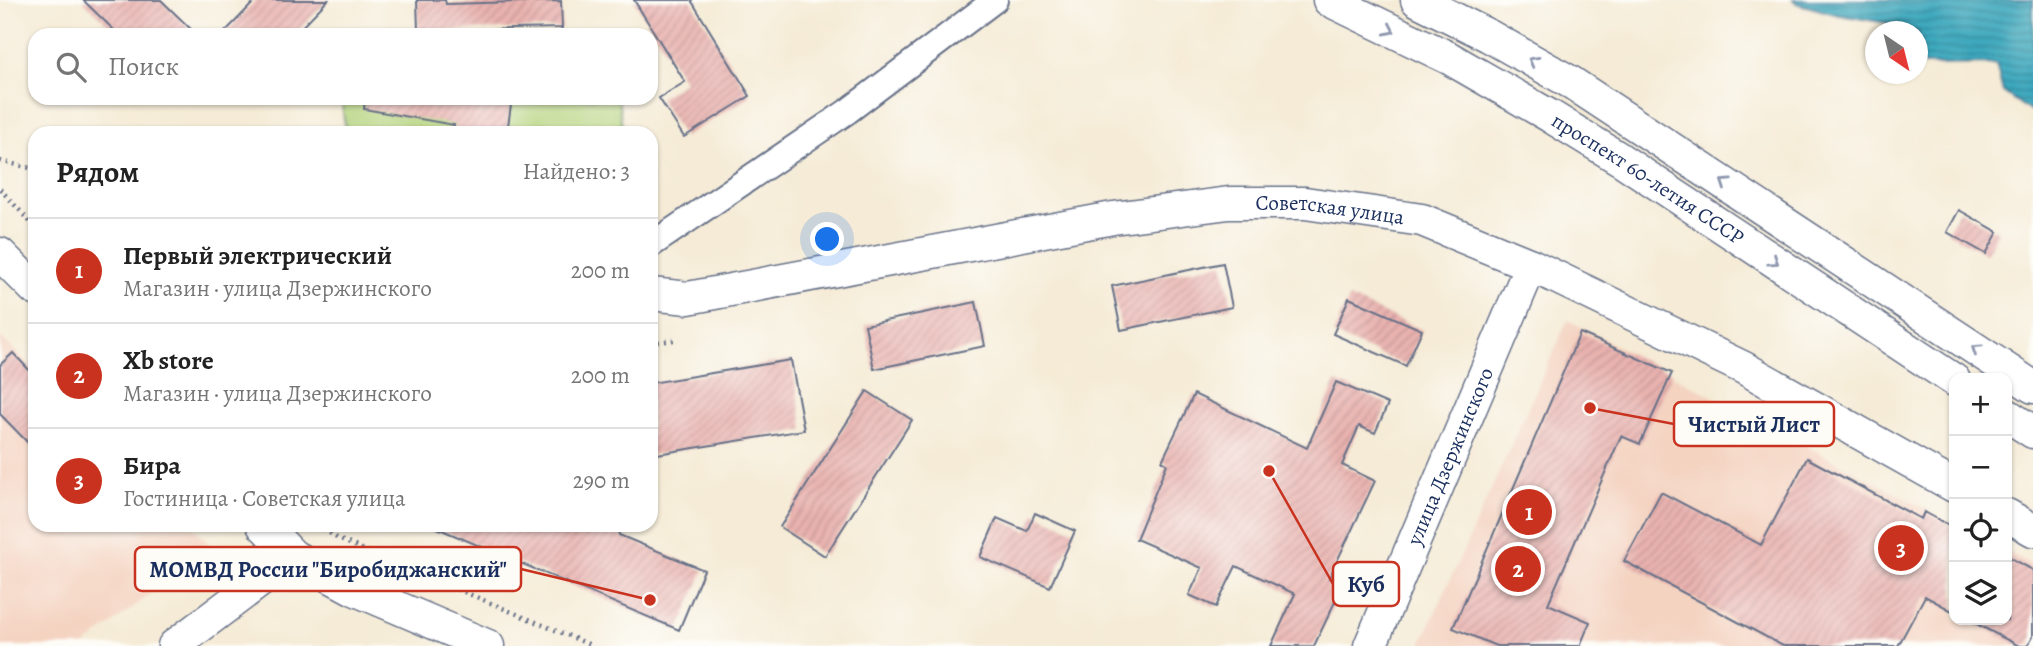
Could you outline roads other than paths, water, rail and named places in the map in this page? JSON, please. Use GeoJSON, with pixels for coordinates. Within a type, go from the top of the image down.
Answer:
{"type":"FeatureCollection","features":[{"type":"Feature","properties":{"kind":"main road","name":"проспект 60-летия СССР"},"geometry":{"type":"LineString","coordinates":[[1329,0],[1449,58],[1620,159],[1949,377]]}},
{"type":"Feature","properties":{"kind":"main road","name":"проспект 60-летия СССР"},"geometry":{"type":"LineString","coordinates":[[1417,0],[1489,36],[1572,83],[2033,387]]}},
{"type":"Feature","properties":{"kind":"main road"},"geometry":{"type":"LineString","coordinates":[[1620,159],[1640,127]]}},
{"type":"Feature","properties":{"kind":"main road","name":"Советская улица"},"geometry":{"type":"LineString","coordinates":[[658,295],[688,298],[1113,218],[1228,203],[1304,204],[1422,220],[1531,265],[1744,368],[1949,483]]}},
{"type":"Feature","properties":{"kind":"main road"},"geometry":{"type":"LineString","coordinates":[[0,254],[28,282]]}},
{"type":"Feature","properties":{"kind":"main road","name":"улица Дзержинского"},"geometry":{"type":"LineString","coordinates":[[1370,646],[1531,265]]}},
{"type":"Feature","properties":{"kind":"main road"},"geometry":{"type":"LineString","coordinates":[[2012,418],[2033,432]]}},
{"type":"Feature","properties":{"kind":"main road"},"geometry":{"type":"LineString","coordinates":[[2012,518],[2033,530]]}},
{"type":"Feature","properties":{"kind":"main road"},"geometry":{"type":"LineString","coordinates":[[270,532],[293,556],[354,589],[488,646]]}},
{"type":"Feature","properties":{"kind":"main road"},"geometry":{"type":"LineString","coordinates":[[174,646],[293,556]]}},
{"type":"Feature","properties":{"kind":"street"},"geometry":{"type":"LineString","coordinates":[[658,240],[848,111],[995,0]]}},
{"type":"Feature","properties":{"kind":"water"},"geometry":{"type":"Polygon","coordinates":[[[1793,0],[2033,0],[2033,113],[2003,92],[1996,64],[1928,65],[1928,21],[1876,21],[1839,15],[1795,3],[1793,0]]]}},
{"type":"Feature","properties":{"kind":"place","name":"Чистый Лист"},"geometry":{"type":"Point","coordinates":[1590,408]}},
{"type":"Feature","properties":{"kind":"place","name":"Куб"},"geometry":{"type":"Point","coordinates":[1269,471]}},
{"type":"Feature","properties":{"kind":"place","name":"Первый электрический"},"geometry":{"type":"Point","coordinates":[1529,512]}},
{"type":"Feature","properties":{"kind":"place","name":"Бира"},"geometry":{"type":"Point","coordinates":[1901,548]}},
{"type":"Feature","properties":{"kind":"place","name":"Xb store"},"geometry":{"type":"Point","coordinates":[1518,569]}},
{"type":"Feature","properties":{"kind":"place","name":"МОМВД России \"Биробиджанский\""},"geometry":{"type":"Point","coordinates":[650,600]}}]}
